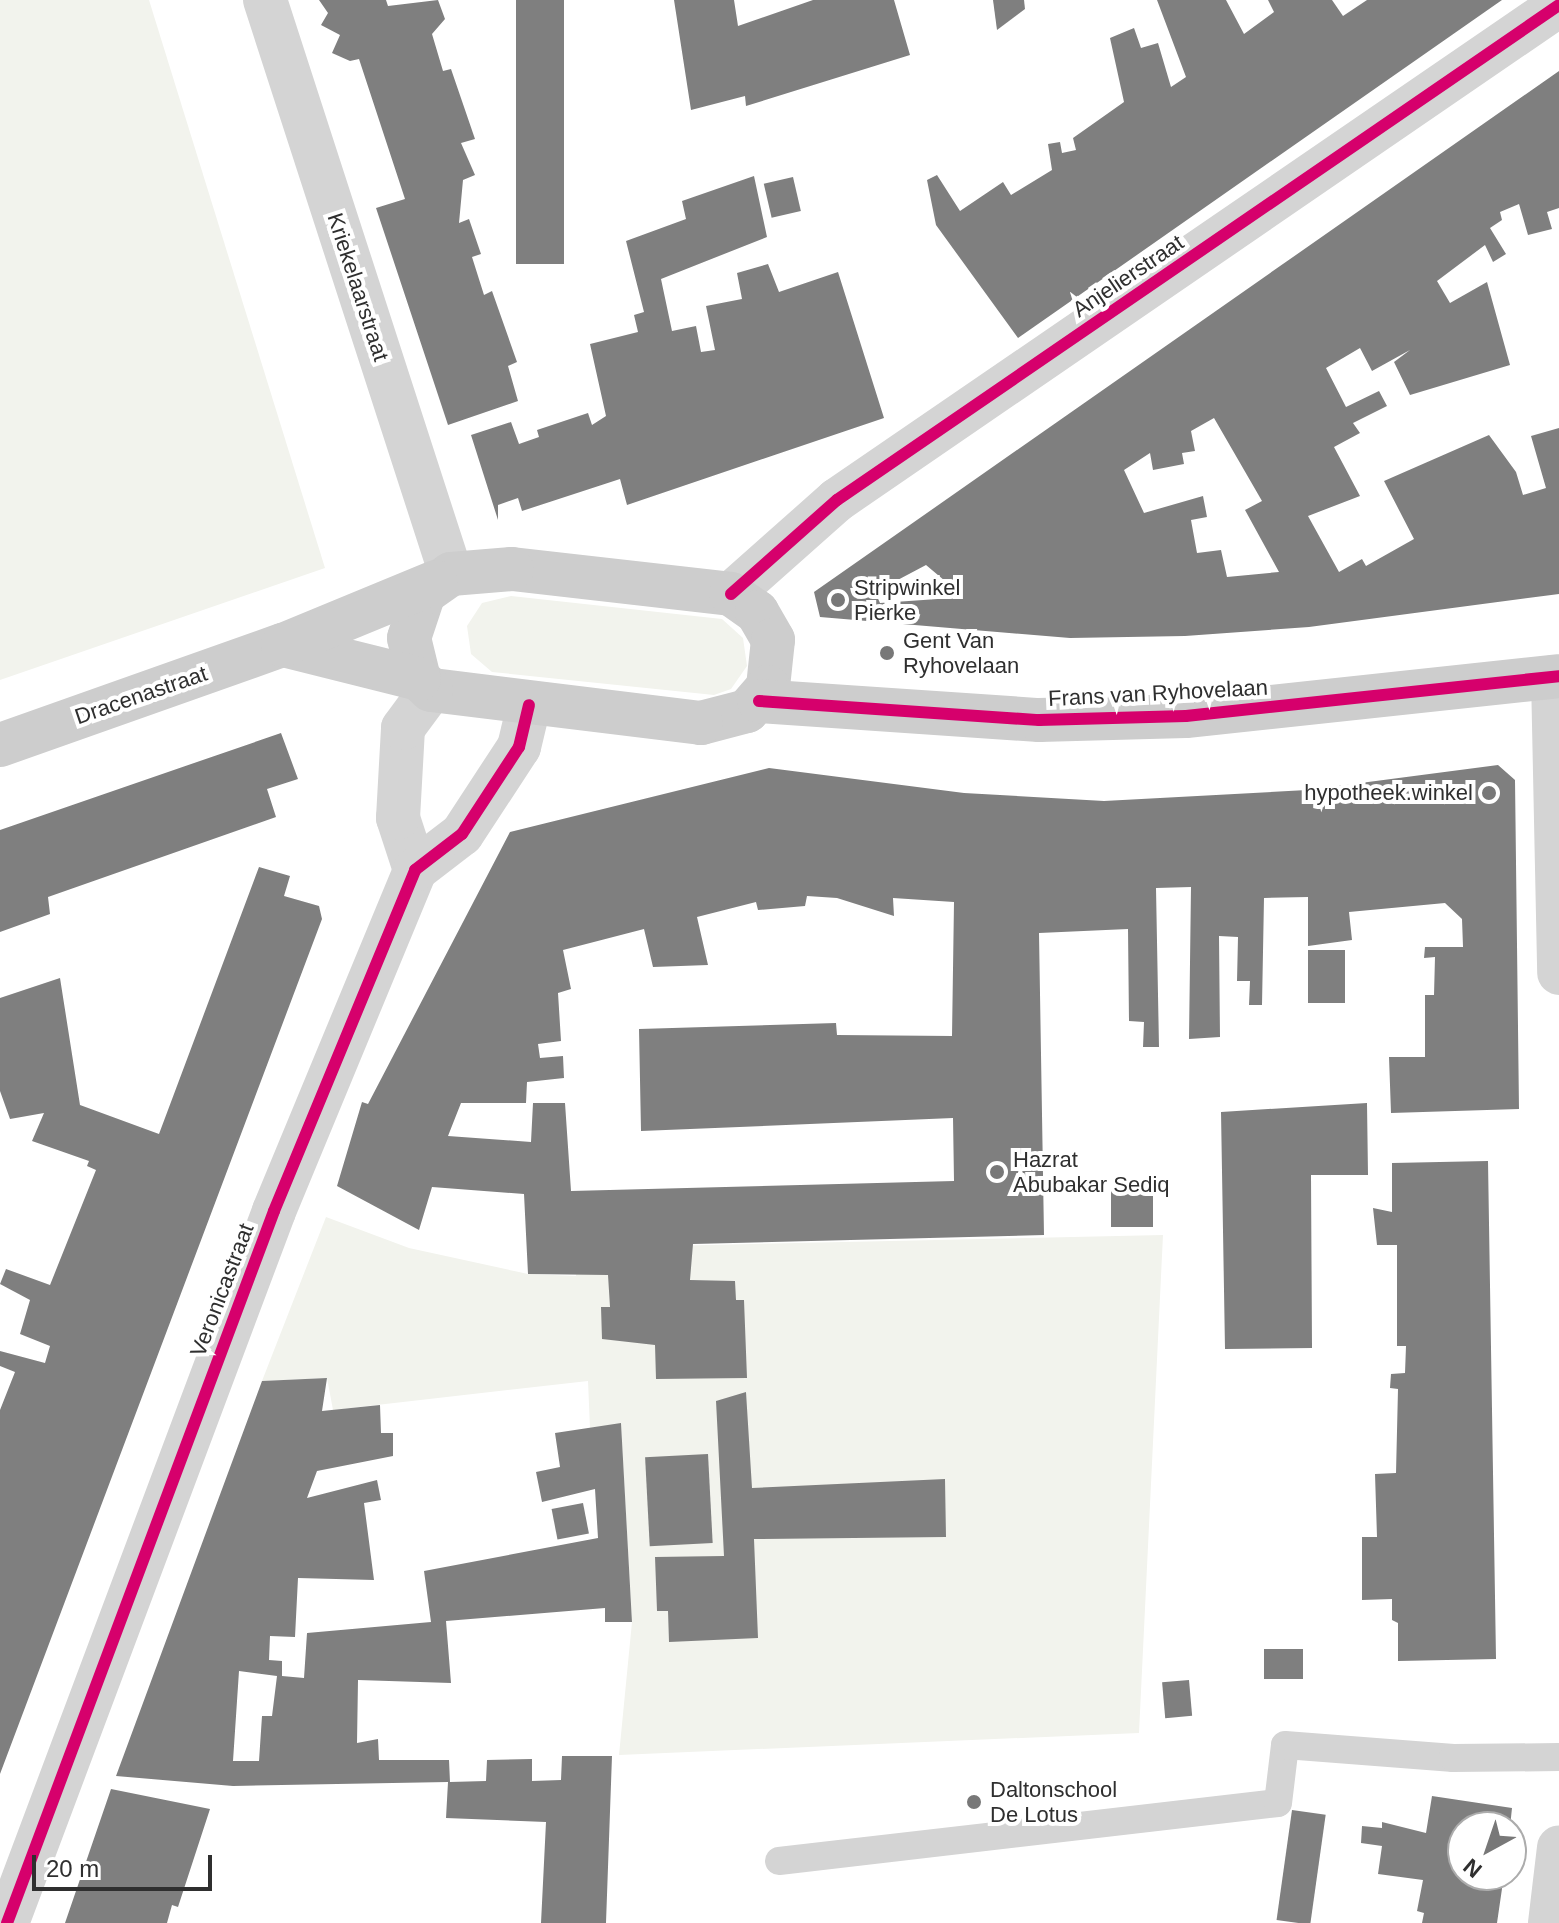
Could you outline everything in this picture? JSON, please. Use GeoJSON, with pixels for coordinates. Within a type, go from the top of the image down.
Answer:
{"type":"FeatureCollection","features":[{"type":"Feature","properties":{"kind":"street","name":"Kriekelaarstraat"},"geometry":{"type":"LineString","coordinates":[[265,0],[444,578]]}},
{"type":"Feature","properties":{"kind":"street","name":"Anjelierstraat"},"geometry":{"type":"LineString","coordinates":[[731,594],[837,500],[1559,5]]}},
{"type":"Feature","properties":{"kind":"street"},"geometry":{"type":"LineString","coordinates":[[283,645],[425,685],[529,705],[701,723],[733,718],[759,701],[773,672],[773,640],[757,612],[731,594],[512,569],[444,578],[411,621],[409,638],[425,685],[403,728],[398,818],[415,870],[462,834],[519,747],[529,705]]}},
{"type":"Feature","properties":{"kind":"street","name":"Dracenastraat"},"geometry":{"type":"LineString","coordinates":[[0,745],[283,645],[444,578]]}},
{"type":"Feature","properties":{"kind":"street"},"geometry":{"type":"LineString","coordinates":[[1556,676],[1559,973]]}},
{"type":"Feature","properties":{"kind":"street","name":"Frans van Ryhovelaan"},"geometry":{"type":"LineString","coordinates":[[759,701],[1039,720],[1186,716],[1556,676]]}},
{"type":"Feature","properties":{"kind":"street","name":"Veronicastraat"},"geometry":{"type":"LineString","coordinates":[[7,1923],[274,1211],[415,870]]}},
{"type":"Feature","properties":{"kind":"street"},"geometry":{"type":"LineString","coordinates":[[1550,1923],[1559,1848]]}},
{"type":"Feature","properties":{"kind":"lane"},"geometry":{"type":"LineString","coordinates":[[779,1861],[1278,1803],[1285,1745],[1453,1758],[1559,1757]]}},
{"type":"Feature","properties":{"kind":"shaded area"},"geometry":{"type":"Polygon","coordinates":[[[0,0],[149,0],[325,568],[0,680],[0,0]]]}},
{"type":"Feature","properties":{"kind":"shaded area"},"geometry":{"type":"Polygon","coordinates":[[[511,596],[722,619],[743,638],[747,666],[731,689],[714,695],[492,672],[471,654],[467,626],[482,603],[511,596]]]}},
{"type":"Feature","properties":{"kind":"shaded area"},"geometry":{"type":"Polygon","coordinates":[[[326,1217],[409,1248],[528,1274],[576,1276],[575,1248],[1163,1235],[1139,1733],[619,1755],[632,1622],[621,1424],[590,1428],[588,1381],[333,1410],[327,1378],[262,1381],[326,1217]]]}},
{"type":"Feature","properties":{"kind":"building"},"geometry":{"type":"Polygon","coordinates":[[[319,0],[386,0],[388,6],[438,0],[445,19],[432,34],[443,71],[451,69],[475,139],[461,143],[475,175],[463,180],[459,223],[469,219],[481,254],[472,257],[484,295],[492,291],[517,362],[508,366],[518,401],[448,425],[376,208],[405,199],[359,59],[350,61],[332,53],[340,35],[321,25],[328,13],[319,0]]]}},
{"type":"Feature","properties":{"kind":"building"},"geometry":{"type":"Polygon","coordinates":[[[516,0],[564,0],[564,264],[516,264],[516,0]]]}},
{"type":"Feature","properties":{"kind":"building"},"geometry":{"type":"Polygon","coordinates":[[[674,0],[734,0],[738,26],[813,0],[894,0],[910,55],[746,106],[745,96],[691,110],[674,0]]]}},
{"type":"Feature","properties":{"kind":"building"},"geometry":{"type":"Polygon","coordinates":[[[993,0],[1024,0],[1025,9],[997,30],[993,0]]]}},
{"type":"Feature","properties":{"kind":"building"},"geometry":{"type":"Polygon","coordinates":[[[1157,0],[1226,0],[1244,34],[1274,12],[1268,0],[1332,0],[1343,16],[1367,0],[1502,0],[1018,338],[936,225],[927,180],[937,175],[960,211],[1003,182],[1011,195],[1052,170],[1048,144],[1060,142],[1062,153],[1076,150],[1073,138],[1124,102],[1110,38],[1134,28],[1141,48],[1158,43],[1171,87],[1186,77],[1157,0]]]}},
{"type":"Feature","properties":{"kind":"building"},"geometry":{"type":"Polygon","coordinates":[[[1559,71],[1559,208],[1547,212],[1552,229],[1528,235],[1519,204],[1500,212],[1502,220],[1490,228],[1506,254],[1493,262],[1485,245],[1437,281],[1450,303],[1487,282],[1510,365],[1410,395],[1394,362],[1410,350],[1372,371],[1360,348],[1326,368],[1346,407],[1379,391],[1387,406],[1353,423],[1360,433],[1334,447],[1360,496],[1308,516],[1339,572],[1362,559],[1366,566],[1414,539],[1384,481],[1489,435],[1516,472],[1523,495],[1546,488],[1531,436],[1559,428],[1559,594],[1309,627],[1185,636],[1070,638],[820,617],[814,592],[1559,71]],[[1214,418],[1191,431],[1195,451],[1182,453],[1184,464],[1153,470],[1150,453],[1124,470],[1144,513],[1203,496],[1207,517],[1191,520],[1197,553],[1221,550],[1227,577],[1279,572],[1245,510],[1262,501],[1214,418]],[[926,565],[875,592],[880,603],[952,598],[951,586],[926,565]]]}},
{"type":"Feature","properties":{"kind":"building"},"geometry":{"type":"Polygon","coordinates":[[[754,176],[767,237],[661,279],[672,331],[696,326],[701,352],[715,350],[706,306],[742,299],[737,273],[768,264],[779,292],[838,272],[884,418],[627,505],[620,479],[522,511],[518,498],[498,505],[498,520],[471,435],[511,422],[519,444],[539,437],[537,430],[588,413],[592,425],[606,416],[590,344],[638,332],[634,315],[644,312],[626,241],[686,219],[682,201],[754,176]]]}},
{"type":"Feature","properties":{"kind":"building"},"geometry":{"type":"Polygon","coordinates":[[[793,177],[801,211],[772,218],[764,184],[793,177]]]}},
{"type":"Feature","properties":{"kind":"building"},"geometry":{"type":"Polygon","coordinates":[[[281,733],[298,779],[267,789],[276,817],[48,897],[50,914],[0,932],[0,830],[281,733]]]}},
{"type":"Feature","properties":{"kind":"building"},"geometry":{"type":"Polygon","coordinates":[[[1498,765],[1515,780],[1519,1109],[1391,1113],[1389,1057],[1425,1057],[1425,995],[1434,995],[1435,957],[1424,958],[1425,947],[1463,947],[1462,919],[1445,903],[1349,912],[1352,940],[1308,946],[1308,897],[1264,898],[1262,1005],[1249,1005],[1250,981],[1237,981],[1238,937],[1219,936],[1220,1037],[1189,1039],[1191,887],[1156,888],[1159,1047],[1143,1047],[1144,1022],[1129,1021],[1128,929],[1039,933],[1044,1235],[693,1244],[690,1280],[735,1281],[736,1300],[744,1300],[747,1378],[656,1379],[655,1345],[602,1339],[601,1307],[610,1307],[608,1275],[528,1274],[524,1194],[432,1187],[419,1230],[337,1186],[362,1102],[368,1104],[510,832],[769,768],[964,793],[1104,801],[1307,790],[1498,765]],[[807,896],[805,906],[758,910],[756,902],[697,917],[708,965],[653,967],[644,929],[563,950],[571,989],[558,993],[561,1041],[538,1044],[540,1058],[563,1056],[564,1078],[527,1082],[526,1103],[461,1103],[448,1136],[531,1142],[533,1103],[565,1103],[571,1191],[954,1181],[953,1118],[641,1131],[639,1029],[836,1023],[837,1035],[952,1036],[954,902],[893,898],[894,916],[837,898],[807,896]]]}},
{"type":"Feature","properties":{"kind":"building"},"geometry":{"type":"Polygon","coordinates":[[[259,867],[290,876],[284,896],[319,906],[322,919],[0,1774],[0,1410],[15,1372],[0,1366],[0,1351],[45,1363],[50,1346],[20,1334],[30,1300],[0,1284],[6,1269],[50,1285],[96,1170],[87,1166],[89,1161],[32,1141],[44,1113],[10,1119],[0,1091],[0,998],[60,978],[80,1105],[159,1134],[259,867]]]}},
{"type":"Feature","properties":{"kind":"building"},"geometry":{"type":"Polygon","coordinates":[[[1308,950],[1345,950],[1345,1003],[1308,1003],[1308,950]]]}},
{"type":"Feature","properties":{"kind":"building"},"geometry":{"type":"Polygon","coordinates":[[[1367,1103],[1368,1175],[1311,1175],[1312,1348],[1225,1349],[1221,1112],[1367,1103]]]}},
{"type":"Feature","properties":{"kind":"building"},"geometry":{"type":"Polygon","coordinates":[[[1488,1161],[1496,1659],[1398,1661],[1398,1623],[1392,1620],[1392,1599],[1362,1600],[1362,1537],[1377,1537],[1375,1474],[1396,1473],[1398,1389],[1390,1388],[1391,1374],[1405,1373],[1406,1346],[1397,1346],[1397,1245],[1377,1245],[1373,1208],[1392,1212],[1392,1163],[1488,1161]]]}},
{"type":"Feature","properties":{"kind":"building"},"geometry":{"type":"Polygon","coordinates":[[[1111,1187],[1153,1187],[1153,1227],[1111,1227],[1111,1187]]]}},
{"type":"Feature","properties":{"kind":"building"},"geometry":{"type":"Polygon","coordinates":[[[327,1378],[322,1411],[380,1405],[381,1433],[393,1433],[393,1456],[317,1471],[307,1498],[377,1480],[381,1500],[364,1503],[374,1580],[298,1578],[295,1637],[270,1636],[269,1660],[282,1661],[282,1676],[304,1678],[307,1633],[431,1622],[424,1571],[598,1538],[595,1489],[542,1502],[536,1472],[560,1467],[555,1433],[621,1423],[632,1622],[605,1622],[605,1608],[446,1621],[451,1683],[358,1680],[357,1743],[378,1739],[379,1760],[449,1760],[450,1782],[486,1781],[487,1760],[532,1759],[532,1781],[561,1780],[562,1756],[612,1756],[606,1923],[541,1923],[546,1822],[446,1818],[448,1782],[233,1786],[116,1776],[262,1381],[327,1378]],[[239,1671],[233,1761],[259,1761],[262,1716],[272,1716],[277,1676],[239,1671]]]}},
{"type":"Feature","properties":{"kind":"building"},"geometry":{"type":"Polygon","coordinates":[[[746,1392],[752,1488],[945,1479],[946,1537],[754,1539],[758,1638],[669,1642],[668,1611],[657,1611],[655,1557],[724,1556],[716,1401],[746,1392]]]}},
{"type":"Feature","properties":{"kind":"building"},"geometry":{"type":"Polygon","coordinates":[[[708,1454],[713,1543],[650,1546],[645,1457],[708,1454]]]}},
{"type":"Feature","properties":{"kind":"building"},"geometry":{"type":"Polygon","coordinates":[[[583,1503],[589,1533],[558,1540],[552,1509],[583,1503]]]}},
{"type":"Feature","properties":{"kind":"building"},"geometry":{"type":"Polygon","coordinates":[[[1264,1649],[1303,1649],[1303,1679],[1264,1679],[1264,1649]]]}},
{"type":"Feature","properties":{"kind":"building"},"geometry":{"type":"Polygon","coordinates":[[[1189,1680],[1192,1716],[1165,1718],[1162,1682],[1189,1680]]]}},
{"type":"Feature","properties":{"kind":"building"},"geometry":{"type":"Polygon","coordinates":[[[111,1789],[210,1809],[178,1907],[172,1905],[167,1923],[65,1923],[111,1789]]]}},
{"type":"Feature","properties":{"kind":"building"},"geometry":{"type":"Polygon","coordinates":[[[1432,1796],[1512,1808],[1512,1811],[1447,1811],[1447,1891],[1502,1891],[1497,1923],[1422,1923],[1424,1913],[1417,1911],[1423,1880],[1378,1874],[1382,1846],[1361,1843],[1362,1826],[1382,1828],[1382,1822],[1426,1833],[1432,1796]]]}},
{"type":"Feature","properties":{"kind":"building"},"geometry":{"type":"Polygon","coordinates":[[[1292,1810],[1326,1815],[1310,1923],[1277,1920],[1292,1810]]]}},
{"type":"Feature","properties":{"kind":"cycle path"},"geometry":{"type":"LineString","coordinates":[[731,594],[837,500],[1559,5]]}},
{"type":"Feature","properties":{"kind":"cycle path"},"geometry":{"type":"LineString","coordinates":[[759,701],[1039,720],[1186,716],[1559,676]]}},
{"type":"Feature","properties":{"kind":"cycle path"},"geometry":{"type":"LineString","coordinates":[[7,1923],[274,1211],[415,870],[462,834],[519,747],[529,705]]}},
{"type":"Feature","properties":{"kind":"place","name":"Stripwinkel Pierke"},"geometry":{"type":"Point","coordinates":[838,600]}},
{"type":"Feature","properties":{"kind":"place","name":"Gent Van Ryhovelaan"},"geometry":{"type":"Point","coordinates":[887,653]}},
{"type":"Feature","properties":{"kind":"place","name":"hypotheek.winkel"},"geometry":{"type":"Point","coordinates":[1489,793]}},
{"type":"Feature","properties":{"kind":"place","name":"Hazrat Abubakar Sediq"},"geometry":{"type":"Point","coordinates":[997,1172]}},
{"type":"Feature","properties":{"kind":"place","name":"Daltonschool De Lotus"},"geometry":{"type":"Point","coordinates":[974,1802]}}]}
